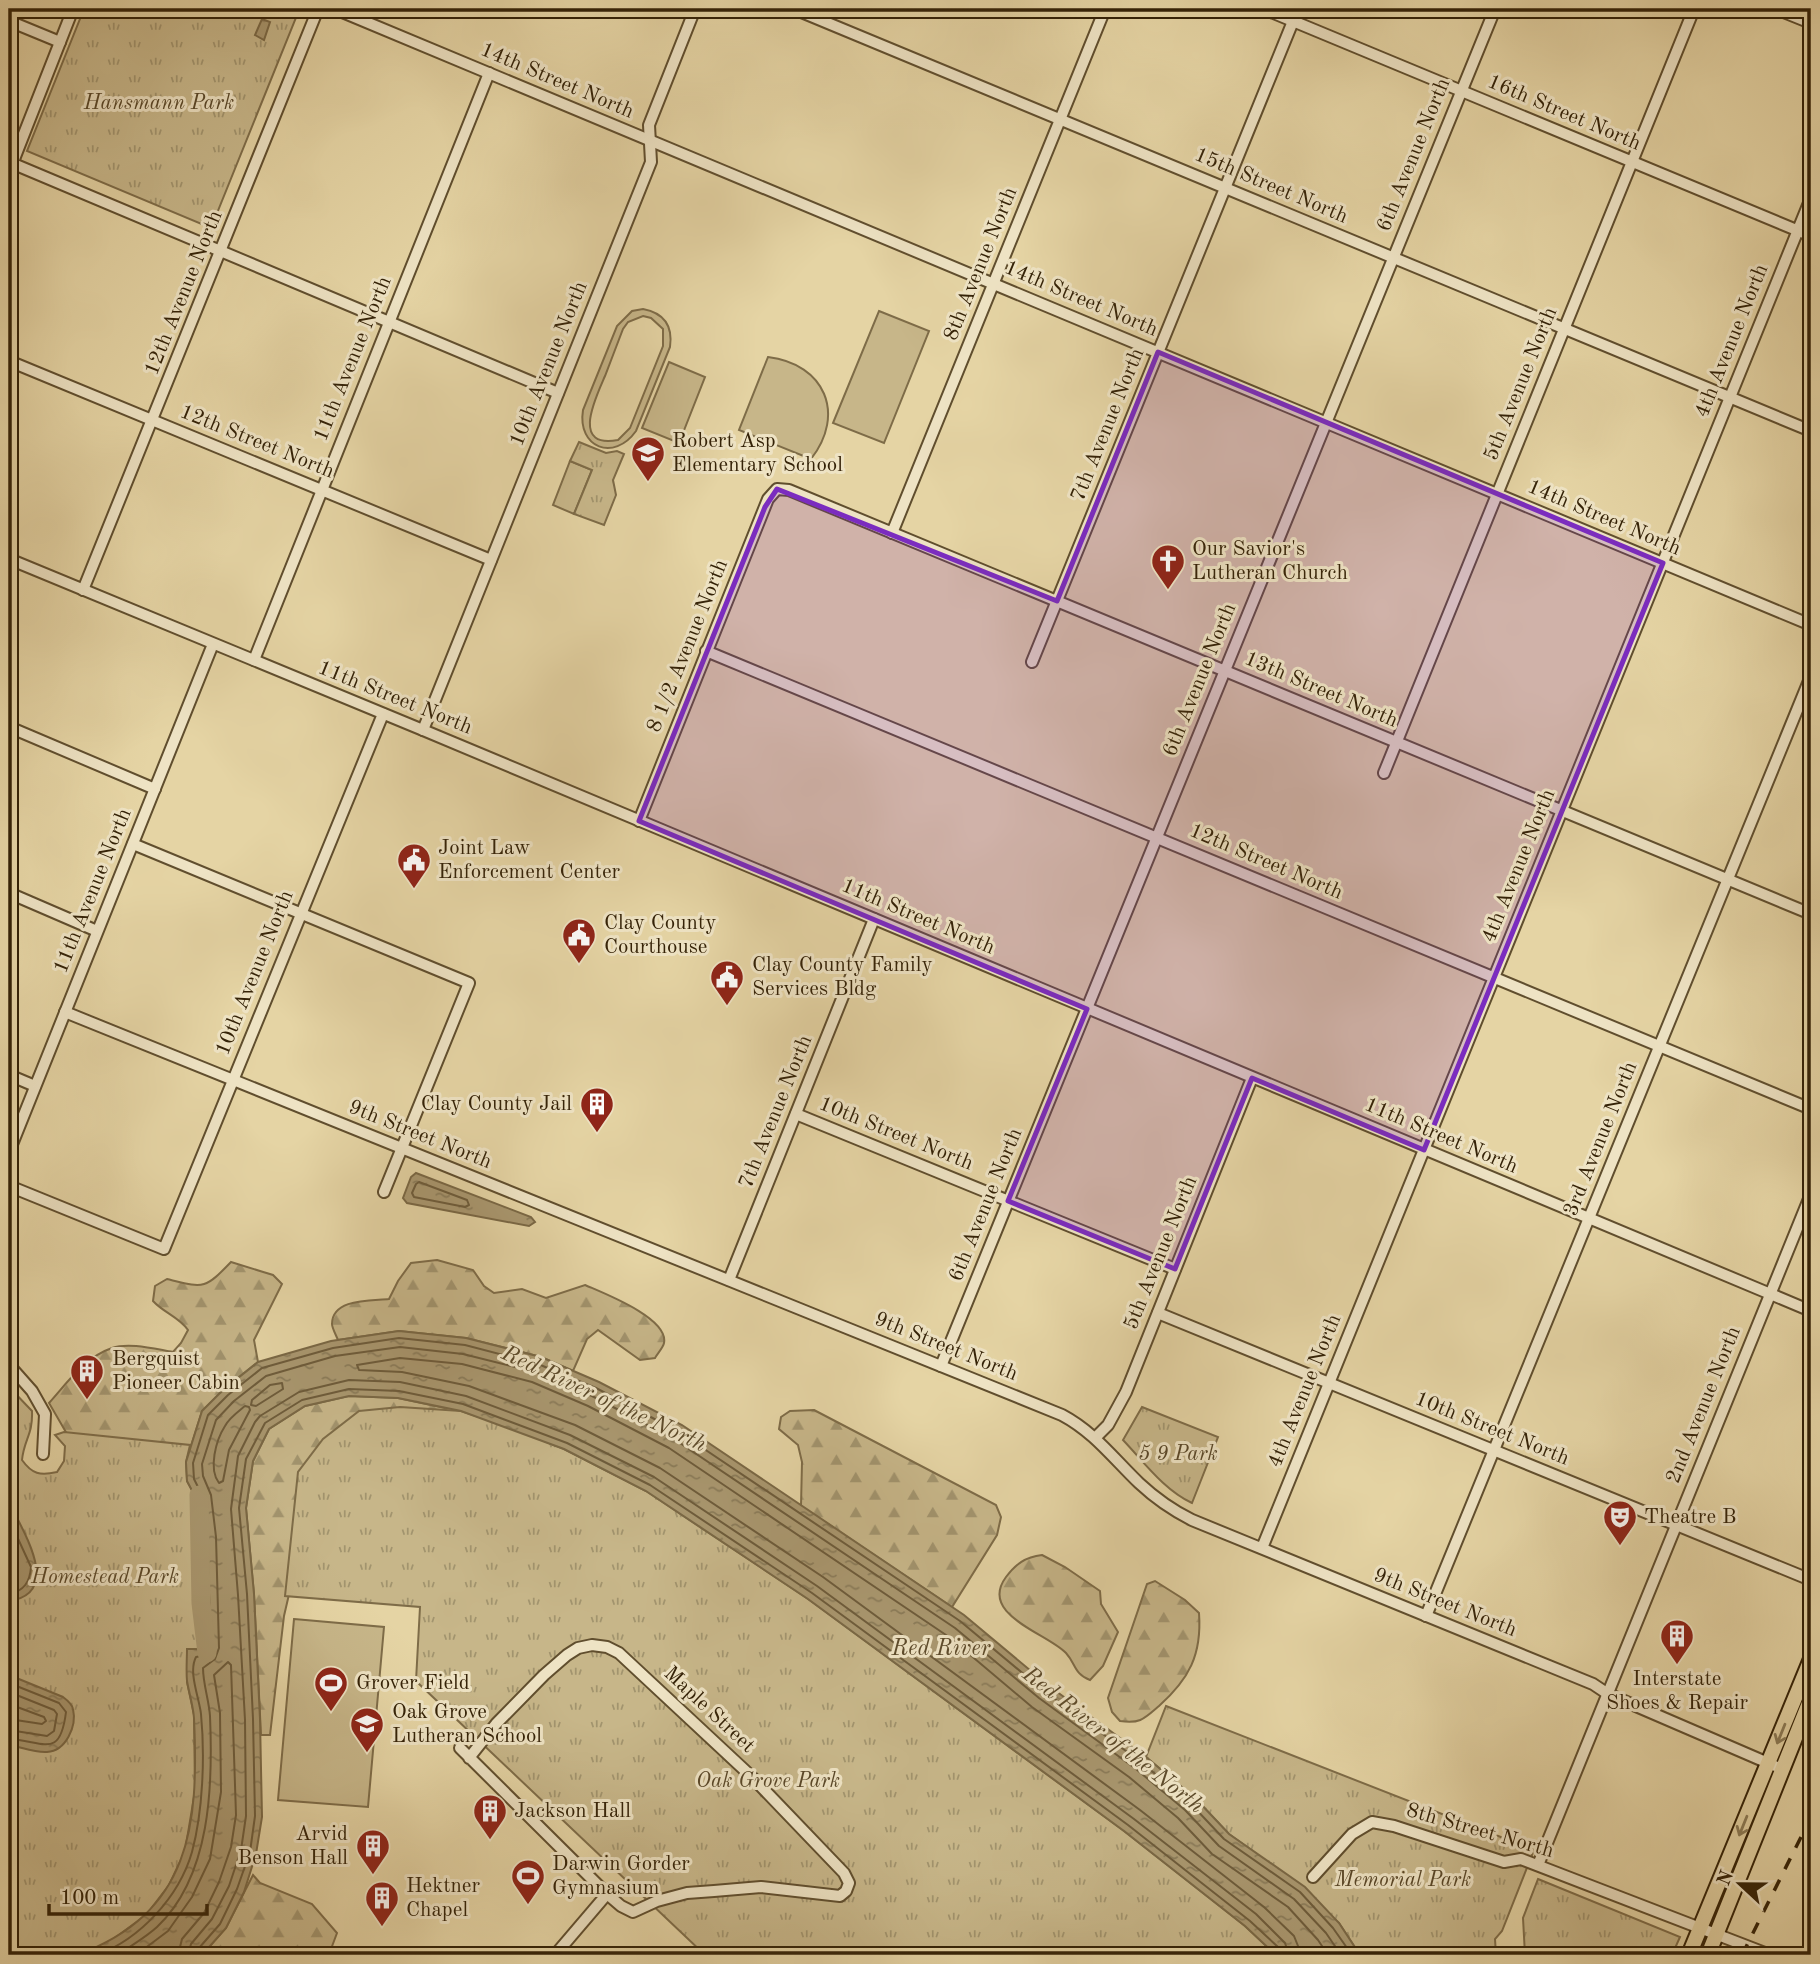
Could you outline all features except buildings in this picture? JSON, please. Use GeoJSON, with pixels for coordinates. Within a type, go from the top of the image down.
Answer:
{"type":"FeatureCollection","features":[{"type":"Feature","properties":{"kind":"main road"},"geometry":{"type":"LineString","coordinates":[[1708,1955],[1811,1659]]}},
{"type":"Feature","properties":{"kind":"main road"},"geometry":{"type":"LineString","coordinates":[[1689,1955],[1775,1766],[1811,1698]]}},
{"type":"Feature","properties":{"kind":"street"},"geometry":{"type":"LineString","coordinates":[[74,9],[10,166],[558,393]]}},
{"type":"Feature","properties":{"kind":"street","name":"12th Avenue North"},"geometry":{"type":"LineString","coordinates":[[83,590],[318,9]]}},
{"type":"Feature","properties":{"kind":"street","name":"14th Street North"},"geometry":{"type":"LineString","coordinates":[[335,9],[1811,625]]}},
{"type":"Feature","properties":{"kind":"street","name":"10th Avenue North"},"geometry":{"type":"LineString","coordinates":[[423,730],[651,162],[649,125],[695,9]]}},
{"type":"Feature","properties":{"kind":"street","name":"15th Street North"},"geometry":{"type":"LineString","coordinates":[[794,9],[1811,431]]}},
{"type":"Feature","properties":{"kind":"street","name":"8th Avenue North"},"geometry":{"type":"LineString","coordinates":[[892,533],[1105,9]]}},
{"type":"Feature","properties":{"kind":"street","name":"16th Street North"},"geometry":{"type":"LineString","coordinates":[[1264,9],[1811,236]]}},
{"type":"Feature","properties":{"kind":"street","name":"7th Avenue North"},"geometry":{"type":"LineString","coordinates":[[1032,662],[1298,9]]}},
{"type":"Feature","properties":{"kind":"street","name":"6th Avenue North"},"geometry":{"type":"LineString","coordinates":[[941,1366],[1495,9]]}},
{"type":"Feature","properties":{"kind":"street","name":"5th Avenue North"},"geometry":{"type":"LineString","coordinates":[[1384,773],[1694,9]]}},
{"type":"Feature","properties":{"kind":"street"},"geometry":{"type":"LineString","coordinates":[[1776,9],[1811,23]]}},
{"type":"Feature","properties":{"kind":"street"},"geometry":{"type":"LineString","coordinates":[[9,20],[61,42]]}},
{"type":"Feature","properties":{"kind":"street","name":"11th Avenue North"},"geometry":{"type":"LineString","coordinates":[[254,660],[489,73]]}},
{"type":"Feature","properties":{"kind":"street","name":"4th Avenue North"},"geometry":{"type":"LineString","coordinates":[[1262,1548],[1811,198]]}},
{"type":"Feature","properties":{"kind":"street","name":"12th Street North"},"geometry":{"type":"LineString","coordinates":[[9,361],[491,560]]}},
{"type":"Feature","properties":{"kind":"street","name":"13th Street North"},"geometry":{"type":"LineString","coordinates":[[777,489],[789,490],[1811,914]]}},
{"type":"Feature","properties":{"kind":"street","name":"8 1/2 Avenue North"},"geometry":{"type":"LineString","coordinates":[[639,821],[765,507],[777,489]]}},
{"type":"Feature","properties":{"kind":"street","name":"11th Street North"},"geometry":{"type":"LineString","coordinates":[[9,559],[1811,1311]]}},
{"type":"Feature","properties":{"kind":"street","name":"11th Avenue North"},"geometry":{"type":"LineString","coordinates":[[9,1152],[213,643]]}},
{"type":"Feature","properties":{"kind":"street","name":"12th Street North"},"geometry":{"type":"LineString","coordinates":[[706,651],[1811,1109]]}},
{"type":"Feature","properties":{"kind":"street","name":"3rd Avenue North"},"geometry":{"type":"LineString","coordinates":[[1426,1616],[1811,676]]}},
{"type":"Feature","properties":{"kind":"street","name":"10th Avenue North"},"geometry":{"type":"LineString","coordinates":[[9,1186],[164,1249],[383,714]]}},
{"type":"Feature","properties":{"kind":"street"},"geometry":{"type":"LineString","coordinates":[[9,727],[155,789]]}},
{"type":"Feature","properties":{"kind":"street"},"geometry":{"type":"LineString","coordinates":[[133,844],[469,983],[384,1192]]}},
{"type":"Feature","properties":{"kind":"street"},"geometry":{"type":"LineString","coordinates":[[9,893],[97,931]]}},
{"type":"Feature","properties":{"kind":"street","name":"7th Avenue North"},"geometry":{"type":"LineString","coordinates":[[729,1280],[874,919]]}},
{"type":"Feature","properties":{"kind":"street","name":"9th Street North"},"geometry":{"type":"LineString","coordinates":[[65,1012],[1062,1415],[1080,1424],[1096,1437],[1138,1482],[1170,1509],[1592,1684],[1775,1766]]}},
{"type":"Feature","properties":{"kind":"street"},"geometry":{"type":"LineString","coordinates":[[9,1075],[35,1086]]}},
{"type":"Feature","properties":{"kind":"street","name":"5th Avenue North"},"geometry":{"type":"LineString","coordinates":[[1096,1437],[1119,1408],[1252,1078]]}},
{"type":"Feature","properties":{"kind":"street","name":"10th Street North"},"geometry":{"type":"LineString","coordinates":[[796,1114],[1175,1269]]}},
{"type":"Feature","properties":{"kind":"street","name":"2nd Avenue North"},"geometry":{"type":"LineString","coordinates":[[1538,1865],[1811,1194]]}},
{"type":"Feature","properties":{"kind":"street","name":"10th Street North"},"geometry":{"type":"LineString","coordinates":[[1158,1313],[1811,1580]]}},
{"type":"Feature","properties":{"kind":"street"},"geometry":{"type":"LineString","coordinates":[[9,1365],[32,1391],[45,1414],[43,1454]]}},
{"type":"Feature","properties":{"kind":"street","name":"Maple Street"},"geometry":{"type":"LineString","coordinates":[[470,1758],[496,1724],[566,1655],[578,1648],[592,1645],[607,1647],[619,1654],[751,1776],[819,1844],[844,1872],[849,1883],[840,1896],[761,1887],[687,1894],[657,1901],[633,1912],[607,1894]]}},
{"type":"Feature","properties":{"kind":"street"},"geometry":{"type":"LineString","coordinates":[[460,1748],[607,1894],[555,1955]]}},
{"type":"Feature","properties":{"kind":"street","name":"8th Street North"},"geometry":{"type":"LineString","coordinates":[[1313,1877],[1352,1834],[1372,1822],[1394,1826],[1504,1862],[1521,1858],[1770,1955]]}},
{"type":"Feature","properties":{"kind":"highlighted area"},"geometry":{"type":"Polygon","coordinates":[[[1158,352],[1663,563],[1424,1150],[1252,1078],[1175,1269],[1008,1201],[1087,1009],[639,821],[765,507],[777,489],[1057,601],[1158,352]]]}},
{"type":"Feature","properties":{"kind":"green space","name":"Hansmann Park"},"geometry":{"type":"Polygon","coordinates":[[[84,9],[281,9],[297,15],[211,228],[27,151],[84,9]]]}},
{"type":"Feature","properties":{"kind":"green space"},"geometry":{"type":"Polygon","coordinates":[[[643,309],[662,317],[670,333],[670,347],[636,431],[627,441],[608,448],[591,442],[583,423],[583,410],[617,326],[632,311],[643,309]],[[643,316],[628,322],[623,329],[596,396],[590,429],[594,437],[603,441],[618,440],[630,428],[663,346],[663,329],[651,318],[643,316]]]}},
{"type":"Feature","properties":{"kind":"green space"},"geometry":{"type":"Polygon","coordinates":[[[879,311],[929,331],[884,443],[833,423],[879,311]]]}},
{"type":"Feature","properties":{"kind":"green space"},"geometry":{"type":"Polygon","coordinates":[[[768,357],[804,370],[816,380],[824,394],[828,409],[827,425],[822,442],[811,459],[739,430],[768,357]]]}},
{"type":"Feature","properties":{"kind":"green space"},"geometry":{"type":"Polygon","coordinates":[[[669,362],[705,377],[679,443],[642,428],[669,362]]]}},
{"type":"Feature","properties":{"kind":"green space"},"geometry":{"type":"Polygon","coordinates":[[[579,442],[606,453],[617,451],[624,454],[613,480],[616,495],[604,525],[574,514],[592,470],[570,461],[579,442]]]}},
{"type":"Feature","properties":{"kind":"green space"},"geometry":{"type":"Polygon","coordinates":[[[570,461],[592,470],[574,514],[553,505],[570,461]]]}},
{"type":"Feature","properties":{"kind":"green space"},"geometry":{"type":"Polygon","coordinates":[[[437,1260],[473,1270],[484,1286],[494,1293],[522,1289],[546,1298],[585,1285],[646,1316],[663,1334],[664,1343],[655,1358],[640,1360],[598,1330],[587,1339],[573,1371],[541,1357],[466,1338],[399,1331],[338,1340],[332,1324],[339,1309],[354,1302],[389,1299],[411,1263],[437,1260]]]}},
{"type":"Feature","properties":{"kind":"green space"},"geometry":{"type":"Polygon","coordinates":[[[231,1262],[273,1275],[282,1284],[254,1340],[258,1362],[202,1411],[186,1462],[74,1446],[49,1403],[85,1364],[102,1352],[119,1346],[134,1346],[173,1352],[188,1330],[153,1301],[155,1286],[167,1279],[203,1284],[215,1278],[231,1262]]]}},
{"type":"Feature","properties":{"kind":"green space","name":"Homestead Park"},"geometry":{"type":"Polygon","coordinates":[[[10,1388],[32,1411],[22,1460],[37,1473],[57,1472],[64,1461],[65,1446],[55,1435],[64,1432],[190,1445],[186,1462],[187,1481],[196,1498],[204,1650],[187,1649],[187,1682],[194,1715],[195,1791],[185,1851],[169,1885],[146,1915],[105,1945],[77,1955],[9,1955],[10,1388]]]}},
{"type":"Feature","properties":{"kind":"green space"},"geometry":{"type":"Polygon","coordinates":[[[349,1396],[398,1398],[445,1408],[443,1416],[293,1577],[284,1616],[270,1735],[261,1735],[254,1594],[246,1508],[253,1461],[269,1429],[305,1406],[349,1396]]]}},
{"type":"Feature","properties":{"kind":"green space","name":"Oak Grove Park"},"geometry":{"type":"Polygon","coordinates":[[[400,1407],[461,1411],[506,1426],[564,1449],[646,1491],[808,1599],[1124,1831],[1245,1926],[1276,1955],[705,1955],[416,1681],[420,1607],[285,1596],[298,1472],[323,1439],[359,1411],[400,1407]]]}},
{"type":"Feature","properties":{"kind":"green space","name":"5 9 Park"},"geometry":{"type":"Polygon","coordinates":[[[1142,1407],[1218,1437],[1192,1503],[1163,1483],[1123,1440],[1142,1407]]]}},
{"type":"Feature","properties":{"kind":"green space"},"geometry":{"type":"Polygon","coordinates":[[[814,1410],[996,1505],[1001,1517],[997,1535],[952,1607],[801,1506],[802,1462],[798,1445],[779,1429],[781,1417],[790,1411],[814,1410]]]}},
{"type":"Feature","properties":{"kind":"green space"},"geometry":{"type":"Polygon","coordinates":[[[1042,1555],[1100,1591],[1101,1604],[1118,1632],[1103,1666],[1090,1680],[1078,1672],[1066,1653],[1018,1622],[1001,1602],[1000,1590],[1010,1572],[1026,1559],[1042,1555]]]}},
{"type":"Feature","properties":{"kind":"green space"},"geometry":{"type":"Polygon","coordinates":[[[1155,1581],[1185,1600],[1199,1613],[1196,1654],[1186,1676],[1159,1706],[1141,1720],[1120,1721],[1112,1712],[1108,1698],[1147,1584],[1155,1581]]]}},
{"type":"Feature","properties":{"kind":"green space","name":"Grover Field"},"geometry":{"type":"Polygon","coordinates":[[[294,1619],[384,1627],[368,1807],[278,1800],[294,1619]]]}},
{"type":"Feature","properties":{"kind":"green space","name":"Memorial Park"},"geometry":{"type":"Polygon","coordinates":[[[1166,1706],[1534,1850],[1502,1931],[1495,1939],[1496,1955],[1360,1955],[1339,1923],[1229,1834],[1196,1799],[1146,1757],[1166,1706]]]}},
{"type":"Feature","properties":{"kind":"green space"},"geometry":{"type":"Polygon","coordinates":[[[253,1875],[260,1883],[312,1904],[337,1933],[331,1949],[311,1955],[202,1955],[226,1928],[253,1875]]]}},
{"type":"Feature","properties":{"kind":"green space"},"geometry":{"type":"Polygon","coordinates":[[[1538,1879],[1680,1937],[1672,1955],[1525,1955],[1523,1918],[1538,1879]]]}},
{"type":"Feature","properties":{"kind":"water"},"geometry":{"type":"Polygon","coordinates":[[[262,19],[270,22],[264,40],[255,35],[262,19]]]}},
{"type":"Feature","properties":{"kind":"water"},"geometry":{"type":"Polygon","coordinates":[[[416,1173],[531,1217],[535,1222],[529,1226],[407,1203],[403,1198],[411,1177],[416,1173]]]}},
{"type":"Feature","properties":{"kind":"water","name":"Red River"},"geometry":{"type":"Polygon","coordinates":[[[399,1331],[466,1338],[541,1357],[599,1382],[682,1425],[964,1615],[1049,1686],[1146,1757],[1196,1799],[1229,1834],[1305,1887],[1339,1923],[1360,1955],[1276,1955],[1245,1926],[1124,1831],[808,1599],[646,1491],[564,1449],[461,1411],[398,1398],[349,1396],[305,1406],[269,1429],[253,1461],[246,1508],[254,1594],[262,1817],[256,1854],[244,1892],[226,1928],[202,1955],[77,1955],[115,1937],[144,1915],[165,1890],[180,1861],[189,1829],[194,1795],[195,1757],[193,1713],[187,1681],[187,1649],[204,1649],[200,1538],[196,1498],[187,1481],[186,1462],[202,1411],[258,1362],[331,1341],[399,1331]]]}},
{"type":"Feature","properties":{"kind":"water"},"geometry":{"type":"Polygon","coordinates":[[[9,1502],[29,1544],[37,1574],[34,1586],[25,1596],[9,1601],[9,1502]]]}},
{"type":"Feature","properties":{"kind":"water"},"geometry":{"type":"Polygon","coordinates":[[[9,1675],[63,1697],[73,1709],[72,1730],[65,1742],[54,1751],[33,1751],[9,1745],[9,1675]]]}},
{"type":"Feature","properties":{"kind":"waterway","name":"Red River of the North"},"geometry":{"type":"LineString","coordinates":[[199,1495],[201,1603],[207,1653]]}},
{"type":"Feature","properties":{"kind":"railway"},"geometry":{"type":"LineString","coordinates":[[1742,1955],[1811,1817]]}},
{"type":"Feature","properties":{"kind":"place","name":"Robert Asp Elementary School"},"geometry":{"type":"Point","coordinates":[648,483]}},
{"type":"Feature","properties":{"kind":"place","name":"Our Savior's Lutheran Church"},"geometry":{"type":"Point","coordinates":[1168,591]}},
{"type":"Feature","properties":{"kind":"place","name":"Joint Law Enforcement Center"},"geometry":{"type":"Point","coordinates":[414,890]}},
{"type":"Feature","properties":{"kind":"place","name":"Clay County Courthouse"},"geometry":{"type":"Point","coordinates":[579,965]}},
{"type":"Feature","properties":{"kind":"place","name":"Clay County Family Services Bldg"},"geometry":{"type":"Point","coordinates":[727,1007]}},
{"type":"Feature","properties":{"kind":"place","name":"Clay County Jail"},"geometry":{"type":"Point","coordinates":[597,1134]}},
{"type":"Feature","properties":{"kind":"place","name":"Bergquist Pioneer Cabin"},"geometry":{"type":"Point","coordinates":[87,1401]}},
{"type":"Feature","properties":{"kind":"place","name":"Theatre B"},"geometry":{"type":"Point","coordinates":[1620,1547]}},
{"type":"Feature","properties":{"kind":"place","name":"Interstate Shoes & Repair"},"geometry":{"type":"Point","coordinates":[1677,1666]}},
{"type":"Feature","properties":{"kind":"place","name":"Grover Field"},"geometry":{"type":"Point","coordinates":[331,1713]}},
{"type":"Feature","properties":{"kind":"place","name":"Oak Grove Lutheran School"},"geometry":{"type":"Point","coordinates":[367,1754]}},
{"type":"Feature","properties":{"kind":"place","name":"Jackson Hall"},"geometry":{"type":"Point","coordinates":[490,1841]}},
{"type":"Feature","properties":{"kind":"place","name":"Arvid Benson Hall"},"geometry":{"type":"Point","coordinates":[373,1876]}},
{"type":"Feature","properties":{"kind":"place","name":"Darwin Gorder Gymnasium"},"geometry":{"type":"Point","coordinates":[528,1906]}},
{"type":"Feature","properties":{"kind":"place","name":"Hektner Chapel"},"geometry":{"type":"Point","coordinates":[382,1928]}}]}
